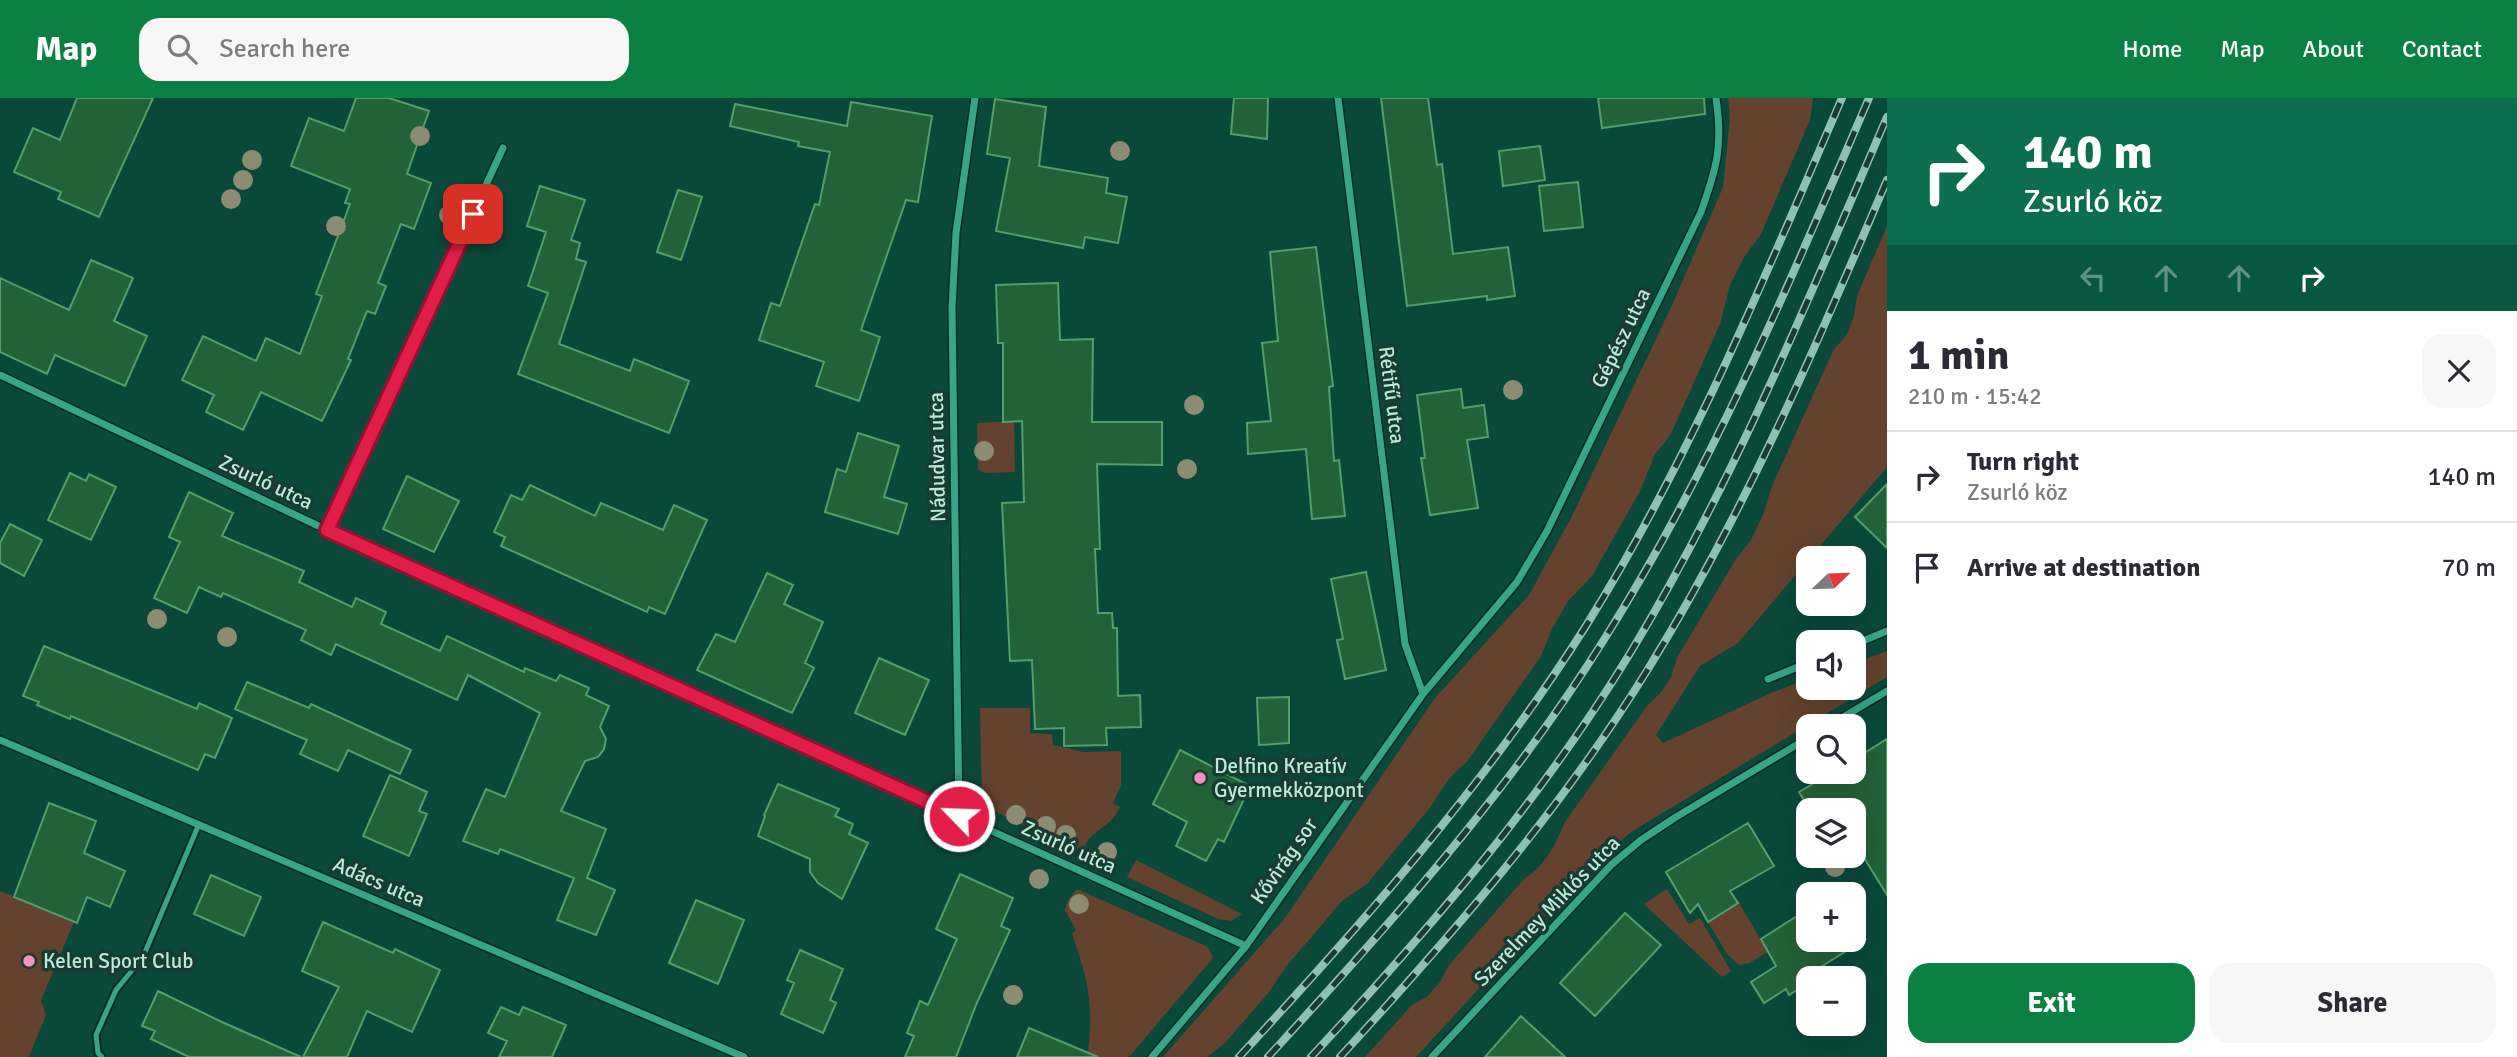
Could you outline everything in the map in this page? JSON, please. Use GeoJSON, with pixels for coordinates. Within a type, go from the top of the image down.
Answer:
{"type":"FeatureCollection","features":[{"type":"Feature","properties":{"kind":"street","name":"Nádudvar utca"},"geometry":{"type":"LineString","coordinates":[[959,816],[952,307],[956,233],[975,98]]}},
{"type":"Feature","properties":{"kind":"street","name":"Rétifű utca"},"geometry":{"type":"LineString","coordinates":[[1338,98],[1405,644],[1423,694]]}},
{"type":"Feature","properties":{"kind":"street","name":"Gépész utca"},"geometry":{"type":"LineString","coordinates":[[1517,582],[1547,531],[1701,212],[1717,167],[1720,127],[1716,98]]}},
{"type":"Feature","properties":{"kind":"street"},"geometry":{"type":"LineString","coordinates":[[327,530],[503,148]]}},
{"type":"Feature","properties":{"kind":"street","name":"Zsurló utca"},"geometry":{"type":"LineString","coordinates":[[0,375],[327,530],[1246,946]]}},
{"type":"Feature","properties":{"kind":"street","name":"Kővirág sor"},"geometry":{"type":"LineString","coordinates":[[1152,1057],[1246,946],[1423,694],[1517,582]]}},
{"type":"Feature","properties":{"kind":"street"},"geometry":{"type":"LineString","coordinates":[[1866,640],[1887,631]]}},
{"type":"Feature","properties":{"kind":"street"},"geometry":{"type":"LineString","coordinates":[[1768,679],[1796,668]]}},
{"type":"Feature","properties":{"kind":"street"},"geometry":{"type":"LineString","coordinates":[[1848,714],[1887,691]]}},
{"type":"Feature","properties":{"kind":"street","name":"Adács utca"},"geometry":{"type":"LineString","coordinates":[[0,740],[744,1057]]}},
{"type":"Feature","properties":{"kind":"street","name":"Szerelmey Miklós utca"},"geometry":{"type":"LineString","coordinates":[[1432,1057],[1602,875],[1631,848],[1676,817],[1796,745]]}},
{"type":"Feature","properties":{"kind":"lane"},"geometry":{"type":"LineString","coordinates":[[102,1057],[98,1053],[96,1035],[116,990],[143,957],[199,824]]}},
{"type":"Feature","properties":{"kind":"shaded area"},"geometry":{"type":"Polygon","coordinates":[[[1728,98],[1813,98],[1810,120],[1761,234],[1744,257],[1730,285],[1720,324],[1670,436],[1655,454],[1640,491],[1592,576],[1568,601],[1541,656],[1466,763],[1447,782],[1432,805],[1367,884],[1342,901],[1225,1043],[1207,1057],[1163,1057],[1285,918],[1435,698],[1529,595],[1572,516],[1673,303],[1723,187],[1730,118],[1728,98]]]}},
{"type":"Feature","properties":{"kind":"shaded area"},"geometry":{"type":"Polygon","coordinates":[[[1887,226],[1887,467],[1820,546],[1796,546],[1796,574],[1738,643],[1700,666],[1656,735],[1663,743],[1796,684],[1796,700],[1849,700],[1826,714],[1796,714],[1796,732],[1631,832],[1587,871],[1416,1057],[1365,1057],[1412,1005],[1427,997],[1440,982],[1449,965],[1524,879],[1544,861],[1565,822],[1647,706],[1671,677],[1677,658],[1736,559],[1751,540],[1763,515],[1772,486],[1833,351],[1847,334],[1854,316],[1857,296],[1887,226]]]}},
{"type":"Feature","properties":{"kind":"shaded area"},"geometry":{"type":"Polygon","coordinates":[[[1014,421],[1015,472],[985,473],[978,469],[977,423],[1014,421]]]}},
{"type":"Feature","properties":{"kind":"shaded area"},"geometry":{"type":"Polygon","coordinates":[[[1887,651],[1887,677],[1866,690],[1866,658],[1887,651]]]}},
{"type":"Feature","properties":{"kind":"shaded area"},"geometry":{"type":"Polygon","coordinates":[[[980,708],[1030,708],[1030,733],[1052,734],[1053,745],[1083,752],[1121,751],[1121,785],[1113,803],[1120,807],[1110,821],[1090,838],[1082,852],[996,812],[982,796],[980,708]]]}},
{"type":"Feature","properties":{"kind":"shaded area"},"geometry":{"type":"Polygon","coordinates":[[[1136,860],[1242,914],[1231,921],[1218,919],[1127,877],[1136,860]]]}},
{"type":"Feature","properties":{"kind":"shaded area"},"geometry":{"type":"Polygon","coordinates":[[[1077,889],[1208,947],[1213,958],[1129,1057],[1096,1057],[1088,1052],[1088,992],[1072,934],[1076,930],[1065,910],[1068,900],[1077,889]]]}},
{"type":"Feature","properties":{"kind":"shaded area"},"geometry":{"type":"Polygon","coordinates":[[[1667,889],[1689,924],[1700,918],[1731,971],[1722,977],[1644,904],[1667,889]]]}},
{"type":"Feature","properties":{"kind":"shaded area","name":"Kelen Sport Club"},"geometry":{"type":"Polygon","coordinates":[[[0,891],[74,922],[41,1000],[46,1015],[29,1057],[0,1057],[0,891]]]}},
{"type":"Feature","properties":{"kind":"shaded area"},"geometry":{"type":"Polygon","coordinates":[[[1739,903],[1768,952],[1749,963],[1739,965],[1727,954],[1708,922],[1739,903]]]}},
{"type":"Feature","properties":{"kind":"building"},"geometry":{"type":"Polygon","coordinates":[[[77,98],[153,98],[99,217],[58,199],[61,192],[14,172],[33,128],[60,140],[77,98]]]}},
{"type":"Feature","properties":{"kind":"building"},"geometry":{"type":"Polygon","coordinates":[[[356,98],[389,98],[429,111],[407,174],[431,183],[414,229],[401,224],[378,283],[386,286],[375,314],[367,311],[348,359],[351,360],[322,421],[261,392],[243,430],[206,412],[214,395],[182,380],[203,336],[256,361],[266,338],[300,354],[322,296],[316,294],[350,204],[345,203],[350,189],[291,166],[309,118],[344,131],[356,98]]]}},
{"type":"Feature","properties":{"kind":"building"},"geometry":{"type":"Polygon","coordinates":[[[1234,98],[1268,98],[1267,139],[1231,134],[1234,98]]]}},
{"type":"Feature","properties":{"kind":"building"},"geometry":{"type":"Polygon","coordinates":[[[1381,98],[1428,98],[1437,165],[1442,164],[1453,254],[1508,247],[1515,296],[1487,300],[1487,296],[1407,306],[1381,98]]]}},
{"type":"Feature","properties":{"kind":"building"},"geometry":{"type":"Polygon","coordinates":[[[1598,98],[1704,98],[1705,114],[1602,128],[1598,98]]]}},
{"type":"Feature","properties":{"kind":"building"},"geometry":{"type":"Polygon","coordinates":[[[995,99],[1046,107],[1039,166],[1108,178],[1106,193],[1127,197],[1118,243],[1085,237],[1083,248],[996,231],[1010,158],[987,154],[995,99]]]}},
{"type":"Feature","properties":{"kind":"building"},"geometry":{"type":"Polygon","coordinates":[[[851,102],[932,116],[918,202],[906,200],[861,330],[880,337],[859,401],[816,386],[824,362],[759,340],[771,303],[780,306],[815,204],[819,205],[830,152],[798,146],[799,142],[730,126],[735,104],[847,126],[851,102]]]}},
{"type":"Feature","properties":{"kind":"building"},"geometry":{"type":"Polygon","coordinates":[[[1540,146],[1545,180],[1503,186],[1499,151],[1540,146]]]}},
{"type":"Feature","properties":{"kind":"building"},"geometry":{"type":"Polygon","coordinates":[[[1578,182],[1583,227],[1544,231],[1539,186],[1578,182]]]}},
{"type":"Feature","properties":{"kind":"building"},"geometry":{"type":"Polygon","coordinates":[[[540,186],[585,200],[571,240],[580,243],[576,259],[586,262],[559,344],[630,371],[634,359],[689,381],[669,433],[518,374],[548,293],[528,286],[546,232],[527,226],[540,186]]]}},
{"type":"Feature","properties":{"kind":"building"},"geometry":{"type":"Polygon","coordinates":[[[678,190],[702,197],[681,260],[657,252],[678,190]]]}},
{"type":"Feature","properties":{"kind":"building"},"geometry":{"type":"Polygon","coordinates":[[[1316,247],[1333,386],[1329,387],[1334,461],[1339,460],[1345,516],[1312,519],[1306,449],[1248,454],[1247,423],[1271,421],[1262,343],[1278,341],[1270,252],[1316,247]]]}},
{"type":"Feature","properties":{"kind":"building"},"geometry":{"type":"Polygon","coordinates":[[[91,260],[133,278],[114,321],[147,336],[125,386],[55,355],[47,374],[0,352],[0,278],[69,310],[91,260]]]}},
{"type":"Feature","properties":{"kind":"building"},"geometry":{"type":"Polygon","coordinates":[[[1058,283],[1060,340],[1093,339],[1092,422],[1162,422],[1162,465],[1097,464],[1100,549],[1095,549],[1098,613],[1112,613],[1113,628],[1117,628],[1118,696],[1140,695],[1141,727],[1106,728],[1107,745],[1064,746],[1064,728],[1035,729],[1032,660],[1010,661],[1002,503],[1024,502],[1022,421],[1003,422],[1003,343],[998,343],[996,285],[1058,283]]]}},
{"type":"Feature","properties":{"kind":"building"},"geometry":{"type":"Polygon","coordinates":[[[1461,389],[1463,408],[1484,405],[1488,437],[1467,440],[1478,508],[1430,515],[1421,458],[1425,458],[1417,395],[1461,389]]]}},
{"type":"Feature","properties":{"kind":"building"},"geometry":{"type":"Polygon","coordinates":[[[858,433],[899,446],[884,497],[907,504],[898,534],[825,512],[837,469],[846,472],[858,433]]]}},
{"type":"Feature","properties":{"kind":"building"},"geometry":{"type":"Polygon","coordinates":[[[70,473],[86,481],[89,474],[116,487],[91,540],[48,520],[70,473]]]}},
{"type":"Feature","properties":{"kind":"building"},"geometry":{"type":"Polygon","coordinates":[[[407,476],[459,501],[434,552],[383,529],[407,476]]]}},
{"type":"Feature","properties":{"kind":"building"},"geometry":{"type":"Polygon","coordinates":[[[1887,484],[1887,548],[1855,517],[1887,484]]]}},
{"type":"Feature","properties":{"kind":"building"},"geometry":{"type":"Polygon","coordinates":[[[530,485],[595,516],[601,503],[663,530],[674,505],[707,520],[665,614],[649,607],[647,612],[501,546],[505,537],[494,532],[511,495],[522,500],[530,485]]]}},
{"type":"Feature","properties":{"kind":"building"},"geometry":{"type":"Polygon","coordinates":[[[189,492],[233,513],[222,536],[304,571],[299,582],[352,607],[356,598],[386,612],[381,624],[440,651],[447,636],[524,672],[525,668],[556,681],[560,675],[589,688],[586,695],[609,706],[600,727],[606,739],[604,749],[598,757],[585,761],[561,811],[606,829],[587,878],[615,890],[596,935],[557,920],[574,878],[500,849],[498,854],[463,841],[486,789],[505,797],[540,713],[468,675],[457,700],[336,644],[331,655],[301,640],[306,630],[223,593],[221,597],[199,587],[187,613],[154,598],[180,542],[169,537],[189,492]]]}},
{"type":"Feature","properties":{"kind":"building"},"geometry":{"type":"Polygon","coordinates":[[[10,524],[42,540],[24,576],[0,563],[0,543],[10,524]]]}},
{"type":"Feature","properties":{"kind":"building"},"geometry":{"type":"Polygon","coordinates":[[[1366,572],[1386,670],[1345,679],[1337,640],[1343,639],[1331,579],[1366,572]]]}},
{"type":"Feature","properties":{"kind":"building"},"geometry":{"type":"Polygon","coordinates":[[[767,573],[793,585],[784,604],[823,622],[805,663],[814,668],[792,713],[697,670],[716,634],[735,642],[767,573]]]}},
{"type":"Feature","properties":{"kind":"building"},"geometry":{"type":"Polygon","coordinates":[[[44,646],[197,709],[199,703],[232,718],[215,758],[205,754],[198,770],[71,716],[70,719],[23,696],[44,646]]]}},
{"type":"Feature","properties":{"kind":"building"},"geometry":{"type":"Polygon","coordinates":[[[879,658],[929,680],[905,735],[855,713],[879,658]]]}},
{"type":"Feature","properties":{"kind":"building"},"geometry":{"type":"Polygon","coordinates":[[[247,682],[309,708],[311,704],[411,750],[400,774],[348,750],[338,771],[300,754],[307,740],[235,709],[247,682]]]}},
{"type":"Feature","properties":{"kind":"building"},"geometry":{"type":"Polygon","coordinates":[[[1289,697],[1289,743],[1259,745],[1257,698],[1289,697]]]}},
{"type":"Feature","properties":{"kind":"building"},"geometry":{"type":"Polygon","coordinates":[[[1887,739],[1887,895],[1866,861],[1866,798],[1803,798],[1799,792],[1813,784],[1866,784],[1866,752],[1887,739]]]}},
{"type":"Feature","properties":{"kind":"building"},"geometry":{"type":"Polygon","coordinates":[[[1180,750],[1250,786],[1224,842],[1218,839],[1206,861],[1176,846],[1187,822],[1153,804],[1180,750]]]}},
{"type":"Feature","properties":{"kind":"building"},"geometry":{"type":"Polygon","coordinates":[[[390,775],[427,792],[419,811],[427,814],[409,856],[363,836],[390,775]]]}},
{"type":"Feature","properties":{"kind":"building"},"geometry":{"type":"Polygon","coordinates":[[[778,784],[839,809],[835,816],[853,824],[849,834],[868,843],[842,899],[818,883],[810,872],[810,859],[758,836],[778,784]]]}},
{"type":"Feature","properties":{"kind":"building"},"geometry":{"type":"Polygon","coordinates":[[[49,803],[96,821],[84,853],[125,871],[110,907],[87,897],[77,923],[14,897],[49,803]]]}},
{"type":"Feature","properties":{"kind":"building"},"geometry":{"type":"Polygon","coordinates":[[[1748,823],[1774,866],[1730,891],[1738,903],[1708,922],[1698,904],[1690,913],[1666,872],[1748,823]]]}},
{"type":"Feature","properties":{"kind":"building"},"geometry":{"type":"Polygon","coordinates":[[[960,874],[1013,898],[1001,926],[1010,930],[956,1057],[905,1057],[914,1036],[907,1033],[920,1001],[928,1005],[957,939],[936,929],[960,874]]]}},
{"type":"Feature","properties":{"kind":"building"},"geometry":{"type":"Polygon","coordinates":[[[211,875],[261,897],[244,936],[194,914],[211,875]]]}},
{"type":"Feature","properties":{"kind":"building"},"geometry":{"type":"Polygon","coordinates":[[[696,900],[744,920],[718,984],[669,963],[696,900]]]}},
{"type":"Feature","properties":{"kind":"building"},"geometry":{"type":"Polygon","coordinates":[[[1625,913],[1661,945],[1595,1016],[1560,983],[1625,913]]]}},
{"type":"Feature","properties":{"kind":"building"},"geometry":{"type":"Polygon","coordinates":[[[1796,917],[1796,952],[1845,952],[1822,966],[1796,966],[1796,991],[1789,995],[1786,989],[1764,1003],[1751,982],[1776,966],[1761,939],[1796,917]]]}},
{"type":"Feature","properties":{"kind":"building"},"geometry":{"type":"Polygon","coordinates":[[[323,922],[393,953],[395,949],[440,970],[412,1032],[367,1011],[347,1057],[303,1057],[339,987],[302,971],[323,922]]]}},
{"type":"Feature","properties":{"kind":"building"},"geometry":{"type":"Polygon","coordinates":[[[800,950],[843,969],[830,1000],[836,1003],[823,1033],[781,1014],[794,983],[787,980],[800,950]]]}},
{"type":"Feature","properties":{"kind":"building"},"geometry":{"type":"Polygon","coordinates":[[[158,991],[301,1057],[189,1057],[151,1039],[155,1031],[142,1026],[158,991]]]}},
{"type":"Feature","properties":{"kind":"building"},"geometry":{"type":"Polygon","coordinates":[[[501,1007],[519,1015],[523,1007],[566,1025],[552,1057],[499,1057],[507,1041],[488,1033],[501,1007]]]}},
{"type":"Feature","properties":{"kind":"building"},"geometry":{"type":"Polygon","coordinates":[[[1521,1016],[1565,1057],[1485,1057],[1521,1016]]]}},
{"type":"Feature","properties":{"kind":"building"},"geometry":{"type":"Polygon","coordinates":[[[1029,1028],[1098,1057],[1017,1057],[1029,1028]]]}},
{"type":"Feature","properties":{"kind":"railway"},"geometry":{"type":"LineString","coordinates":[[1239,1057],[1332,955],[1421,851],[1506,743],[1584,629],[1658,501],[1691,435],[1754,302],[1842,98]]}},
{"type":"Feature","properties":{"kind":"railway"},"geometry":{"type":"LineString","coordinates":[[1268,1057],[1403,907],[1489,803],[1568,695],[1605,638],[1644,574],[1715,441],[1779,305],[1869,98]]}},
{"type":"Feature","properties":{"kind":"railway"},"geometry":{"type":"LineString","coordinates":[[1311,1057],[1397,962],[1480,864],[1558,762],[1629,655],[1667,590],[1736,458],[1887,117]]}},
{"type":"Feature","properties":{"kind":"railway"},"geometry":{"type":"LineString","coordinates":[[1340,1057],[1464,918],[1542,821],[1615,721],[1648,669],[1716,551],[1777,429],[1887,180]]}},
{"type":"Feature","properties":{"kind":"place","name":"Delfino Kreatív Gyermekközpont"},"geometry":{"type":"Point","coordinates":[1200,778]}},
{"type":"Feature","properties":{"kind":"place","name":"Kelen Sport Club"},"geometry":{"type":"Point","coordinates":[29,961]}},
{"type":"Feature","properties":{"kind":"route"},"geometry":{"type":"LineString","coordinates":[[473,214],[327,530],[959,816]]}}]}
